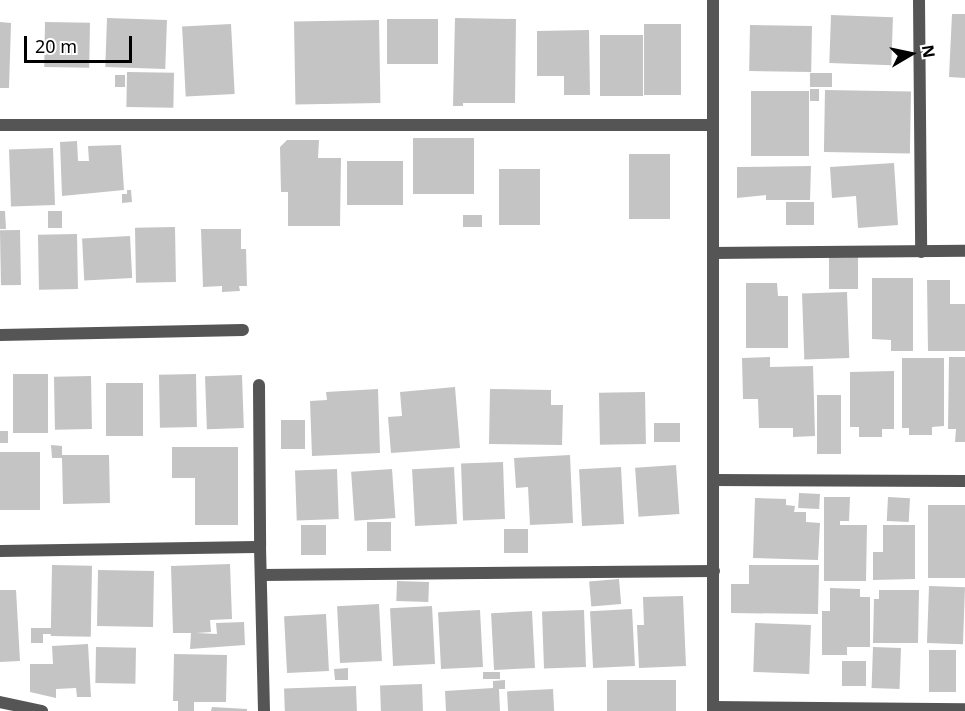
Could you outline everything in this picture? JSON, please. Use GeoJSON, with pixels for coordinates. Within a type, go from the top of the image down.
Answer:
{"type":"FeatureCollection","features":[{"type":"Feature","properties":{"kind":"street"},"geometry":{"type":"LineString","coordinates":[[713,0],[713,709],[965,709]]}},
{"type":"Feature","properties":{"kind":"street"},"geometry":{"type":"LineString","coordinates":[[919,0],[921,252]]}},
{"type":"Feature","properties":{"kind":"street"},"geometry":{"type":"LineString","coordinates":[[0,125],[712,125]]}},
{"type":"Feature","properties":{"kind":"street"},"geometry":{"type":"LineString","coordinates":[[713,253],[965,251]]}},
{"type":"Feature","properties":{"kind":"street"},"geometry":{"type":"LineString","coordinates":[[0,335],[243,330]]}},
{"type":"Feature","properties":{"kind":"street"},"geometry":{"type":"LineString","coordinates":[[259,385],[264,711]]}},
{"type":"Feature","properties":{"kind":"street"},"geometry":{"type":"LineString","coordinates":[[713,480],[965,481]]}},
{"type":"Feature","properties":{"kind":"street"},"geometry":{"type":"LineString","coordinates":[[0,551],[260,547]]}},
{"type":"Feature","properties":{"kind":"street"},"geometry":{"type":"LineString","coordinates":[[261,575],[714,571]]}},
{"type":"Feature","properties":{"kind":"street"},"geometry":{"type":"LineString","coordinates":[[0,702],[42,711]]}},
{"type":"Feature","properties":{"kind":"building"},"geometry":{"type":"Polygon","coordinates":[[[952,14],[965,14],[965,78],[949,77],[952,14]]]}},
{"type":"Feature","properties":{"kind":"building"},"geometry":{"type":"Polygon","coordinates":[[[831,15],[893,17],[891,65],[829,63],[831,15]]]}},
{"type":"Feature","properties":{"kind":"building"},"geometry":{"type":"Polygon","coordinates":[[[107,18],[167,20],[165,69],[105,67],[107,18]]]}},
{"type":"Feature","properties":{"kind":"building"},"geometry":{"type":"Polygon","coordinates":[[[455,18],[516,19],[515,103],[463,103],[463,106],[453,106],[455,18]]]}},
{"type":"Feature","properties":{"kind":"building"},"geometry":{"type":"Polygon","coordinates":[[[387,19],[438,19],[438,64],[387,64],[387,19]]]}},
{"type":"Feature","properties":{"kind":"building"},"geometry":{"type":"Polygon","coordinates":[[[379,20],[380,103],[295,104],[294,21],[379,20]]]}},
{"type":"Feature","properties":{"kind":"building"},"geometry":{"type":"Polygon","coordinates":[[[0,22],[11,23],[9,88],[0,88],[0,22]]]}},
{"type":"Feature","properties":{"kind":"building"},"geometry":{"type":"Polygon","coordinates":[[[45,22],[90,23],[89,68],[44,67],[45,22]]]}},
{"type":"Feature","properties":{"kind":"building"},"geometry":{"type":"Polygon","coordinates":[[[231,24],[235,94],[186,96],[182,27],[231,24]]]}},
{"type":"Feature","properties":{"kind":"building"},"geometry":{"type":"Polygon","coordinates":[[[644,24],[681,24],[681,95],[644,95],[644,24]]]}},
{"type":"Feature","properties":{"kind":"building"},"geometry":{"type":"Polygon","coordinates":[[[750,25],[812,26],[811,72],[749,71],[750,25]]]}},
{"type":"Feature","properties":{"kind":"building"},"geometry":{"type":"Polygon","coordinates":[[[589,30],[590,95],[564,95],[564,76],[537,76],[537,31],[589,30]]]}},
{"type":"Feature","properties":{"kind":"building"},"geometry":{"type":"Polygon","coordinates":[[[600,35],[643,35],[643,96],[600,96],[600,35]]]}},
{"type":"Feature","properties":{"kind":"building"},"geometry":{"type":"Polygon","coordinates":[[[127,72],[174,73],[173,108],[126,107],[127,72]]]}},
{"type":"Feature","properties":{"kind":"building"},"geometry":{"type":"Polygon","coordinates":[[[810,73],[832,73],[832,87],[810,87],[810,73]]]}},
{"type":"Feature","properties":{"kind":"building"},"geometry":{"type":"Polygon","coordinates":[[[115,75],[125,75],[125,87],[115,87],[115,75]]]}},
{"type":"Feature","properties":{"kind":"building"},"geometry":{"type":"Polygon","coordinates":[[[810,89],[819,89],[819,101],[810,101],[810,89]]]}},
{"type":"Feature","properties":{"kind":"building"},"geometry":{"type":"Polygon","coordinates":[[[825,90],[911,92],[910,153],[824,152],[825,90]]]}},
{"type":"Feature","properties":{"kind":"building"},"geometry":{"type":"Polygon","coordinates":[[[751,91],[809,91],[809,156],[751,156],[751,91]]]}},
{"type":"Feature","properties":{"kind":"building"},"geometry":{"type":"Polygon","coordinates":[[[413,138],[474,138],[474,194],[413,194],[413,138]]]}},
{"type":"Feature","properties":{"kind":"building"},"geometry":{"type":"Polygon","coordinates":[[[287,140],[319,140],[318,158],[341,158],[340,226],[288,226],[288,192],[281,192],[280,147],[287,140]]]}},
{"type":"Feature","properties":{"kind":"building"},"geometry":{"type":"Polygon","coordinates":[[[77,141],[78,161],[89,161],[88,146],[121,145],[124,190],[62,196],[60,142],[77,141]]]}},
{"type":"Feature","properties":{"kind":"building"},"geometry":{"type":"Polygon","coordinates":[[[53,148],[55,205],[11,207],[9,150],[53,148]]]}},
{"type":"Feature","properties":{"kind":"building"},"geometry":{"type":"Polygon","coordinates":[[[629,154],[670,154],[670,219],[629,219],[629,154]]]}},
{"type":"Feature","properties":{"kind":"building"},"geometry":{"type":"Polygon","coordinates":[[[347,161],[403,161],[403,205],[347,205],[347,161]]]}},
{"type":"Feature","properties":{"kind":"building"},"geometry":{"type":"Polygon","coordinates":[[[894,163],[898,225],[858,228],[856,196],[832,198],[830,167],[894,163]]]}},
{"type":"Feature","properties":{"kind":"building"},"geometry":{"type":"Polygon","coordinates":[[[811,166],[810,200],[766,200],[766,195],[737,198],[737,167],[811,166]]]}},
{"type":"Feature","properties":{"kind":"building"},"geometry":{"type":"Polygon","coordinates":[[[499,169],[540,169],[540,225],[499,225],[499,169]]]}},
{"type":"Feature","properties":{"kind":"building"},"geometry":{"type":"Polygon","coordinates":[[[127,190],[131,190],[132,202],[122,203],[122,194],[127,194],[127,190]]]}},
{"type":"Feature","properties":{"kind":"building"},"geometry":{"type":"Polygon","coordinates":[[[786,202],[814,202],[814,225],[786,225],[786,202]]]}},
{"type":"Feature","properties":{"kind":"building"},"geometry":{"type":"Polygon","coordinates":[[[0,211],[5,211],[6,229],[0,229],[0,211]]]}},
{"type":"Feature","properties":{"kind":"building"},"geometry":{"type":"Polygon","coordinates":[[[48,211],[62,211],[62,228],[48,228],[48,211]]]}},
{"type":"Feature","properties":{"kind":"building"},"geometry":{"type":"Polygon","coordinates":[[[463,215],[482,215],[482,227],[463,227],[463,215]]]}},
{"type":"Feature","properties":{"kind":"building"},"geometry":{"type":"Polygon","coordinates":[[[175,227],[176,282],[136,283],[135,228],[175,227]]]}},
{"type":"Feature","properties":{"kind":"building"},"geometry":{"type":"Polygon","coordinates":[[[201,229],[241,229],[241,249],[246,249],[247,286],[239,286],[240,291],[222,292],[222,286],[203,287],[201,229]]]}},
{"type":"Feature","properties":{"kind":"building"},"geometry":{"type":"Polygon","coordinates":[[[0,230],[20,230],[21,285],[1,285],[0,230]]]}},
{"type":"Feature","properties":{"kind":"building"},"geometry":{"type":"Polygon","coordinates":[[[77,234],[78,289],[39,290],[38,235],[77,234]]]}},
{"type":"Feature","properties":{"kind":"building"},"geometry":{"type":"Polygon","coordinates":[[[130,236],[132,278],[84,280],[82,239],[130,236]]]}},
{"type":"Feature","properties":{"kind":"building"},"geometry":{"type":"Polygon","coordinates":[[[829,257],[858,257],[858,289],[829,289],[829,257]]]}},
{"type":"Feature","properties":{"kind":"building"},"geometry":{"type":"Polygon","coordinates":[[[872,278],[913,278],[913,351],[891,351],[891,340],[872,339],[872,278]]]}},
{"type":"Feature","properties":{"kind":"building"},"geometry":{"type":"Polygon","coordinates":[[[927,280],[950,280],[950,304],[965,304],[965,351],[928,351],[927,280]]]}},
{"type":"Feature","properties":{"kind":"building"},"geometry":{"type":"Polygon","coordinates":[[[746,283],[777,283],[778,296],[788,296],[788,348],[746,348],[746,283]]]}},
{"type":"Feature","properties":{"kind":"building"},"geometry":{"type":"Polygon","coordinates":[[[847,292],[849,358],[804,360],[802,294],[847,292]]]}},
{"type":"Feature","properties":{"kind":"building"},"geometry":{"type":"Polygon","coordinates":[[[770,357],[770,367],[813,366],[815,436],[793,437],[793,428],[759,428],[758,399],[743,399],[742,358],[770,357]]]}},
{"type":"Feature","properties":{"kind":"building"},"geometry":{"type":"Polygon","coordinates":[[[949,357],[965,357],[965,442],[955,442],[956,429],[948,429],[949,357]]]}},
{"type":"Feature","properties":{"kind":"building"},"geometry":{"type":"Polygon","coordinates":[[[902,358],[944,358],[944,426],[932,427],[932,435],[909,435],[909,428],[902,428],[902,358]]]}},
{"type":"Feature","properties":{"kind":"building"},"geometry":{"type":"Polygon","coordinates":[[[894,371],[894,429],[882,429],[882,437],[859,437],[859,427],[850,427],[850,372],[894,371]]]}},
{"type":"Feature","properties":{"kind":"building"},"geometry":{"type":"Polygon","coordinates":[[[13,374],[48,374],[48,433],[13,433],[13,374]]]}},
{"type":"Feature","properties":{"kind":"building"},"geometry":{"type":"Polygon","coordinates":[[[196,374],[197,427],[160,428],[159,375],[196,374]]]}},
{"type":"Feature","properties":{"kind":"building"},"geometry":{"type":"Polygon","coordinates":[[[242,375],[244,428],[207,429],[205,376],[242,375]]]}},
{"type":"Feature","properties":{"kind":"building"},"geometry":{"type":"Polygon","coordinates":[[[91,376],[92,429],[55,430],[54,377],[91,376]]]}},
{"type":"Feature","properties":{"kind":"building"},"geometry":{"type":"Polygon","coordinates":[[[106,383],[143,383],[143,436],[106,436],[106,383]]]}},
{"type":"Feature","properties":{"kind":"building"},"geometry":{"type":"Polygon","coordinates":[[[455,387],[460,448],[391,453],[388,417],[402,416],[400,392],[455,387]]]}},
{"type":"Feature","properties":{"kind":"building"},"geometry":{"type":"Polygon","coordinates":[[[378,389],[380,453],[312,456],[310,401],[327,400],[326,392],[378,389]]]}},
{"type":"Feature","properties":{"kind":"building"},"geometry":{"type":"Polygon","coordinates":[[[490,389],[551,390],[551,405],[563,405],[562,445],[489,444],[490,389]]]}},
{"type":"Feature","properties":{"kind":"building"},"geometry":{"type":"Polygon","coordinates":[[[645,392],[646,444],[600,445],[599,393],[645,392]]]}},
{"type":"Feature","properties":{"kind":"building"},"geometry":{"type":"Polygon","coordinates":[[[817,395],[841,395],[841,454],[817,454],[817,395]]]}},
{"type":"Feature","properties":{"kind":"building"},"geometry":{"type":"Polygon","coordinates":[[[281,420],[305,420],[305,449],[281,449],[281,420]]]}},
{"type":"Feature","properties":{"kind":"building"},"geometry":{"type":"Polygon","coordinates":[[[654,423],[680,423],[680,442],[654,442],[654,423]]]}},
{"type":"Feature","properties":{"kind":"building"},"geometry":{"type":"Polygon","coordinates":[[[0,431],[8,431],[8,443],[0,443],[0,431]]]}},
{"type":"Feature","properties":{"kind":"building"},"geometry":{"type":"Polygon","coordinates":[[[51,445],[62,446],[62,455],[109,455],[110,503],[63,504],[62,458],[52,458],[51,445]]]}},
{"type":"Feature","properties":{"kind":"building"},"geometry":{"type":"Polygon","coordinates":[[[172,447],[238,447],[238,525],[195,525],[195,478],[172,478],[172,447]]]}},
{"type":"Feature","properties":{"kind":"building"},"geometry":{"type":"Polygon","coordinates":[[[0,452],[40,452],[40,510],[0,510],[0,452]]]}},
{"type":"Feature","properties":{"kind":"building"},"geometry":{"type":"Polygon","coordinates":[[[570,455],[573,523],[530,525],[528,487],[516,488],[514,458],[570,455]]]}},
{"type":"Feature","properties":{"kind":"building"},"geometry":{"type":"Polygon","coordinates":[[[503,462],[505,519],[463,520],[461,463],[503,462]]]}},
{"type":"Feature","properties":{"kind":"building"},"geometry":{"type":"Polygon","coordinates":[[[676,465],[679,514],[639,517],[635,468],[676,465]]]}},
{"type":"Feature","properties":{"kind":"building"},"geometry":{"type":"Polygon","coordinates":[[[454,467],[457,524],[415,526],[412,469],[454,467]]]}},
{"type":"Feature","properties":{"kind":"building"},"geometry":{"type":"Polygon","coordinates":[[[621,467],[624,524],[582,526],[579,469],[621,467]]]}},
{"type":"Feature","properties":{"kind":"building"},"geometry":{"type":"Polygon","coordinates":[[[337,469],[339,519],[297,520],[295,470],[337,469]]]}},
{"type":"Feature","properties":{"kind":"building"},"geometry":{"type":"Polygon","coordinates":[[[392,469],[395,518],[355,521],[351,472],[392,469]]]}},
{"type":"Feature","properties":{"kind":"building"},"geometry":{"type":"Polygon","coordinates":[[[799,493],[820,494],[819,509],[798,508],[799,493]]]}},
{"type":"Feature","properties":{"kind":"building"},"geometry":{"type":"Polygon","coordinates":[[[824,497],[850,497],[849,521],[840,521],[840,525],[867,525],[866,581],[824,581],[824,497]]]}},
{"type":"Feature","properties":{"kind":"building"},"geometry":{"type":"Polygon","coordinates":[[[888,497],[910,498],[909,522],[887,521],[888,497]]]}},
{"type":"Feature","properties":{"kind":"building"},"geometry":{"type":"Polygon","coordinates":[[[755,498],[786,499],[786,505],[795,506],[794,512],[806,512],[806,522],[820,523],[818,560],[753,558],[755,498]]]}},
{"type":"Feature","properties":{"kind":"building"},"geometry":{"type":"Polygon","coordinates":[[[928,505],[965,505],[965,578],[928,578],[928,505]]]}},
{"type":"Feature","properties":{"kind":"building"},"geometry":{"type":"Polygon","coordinates":[[[367,522],[391,522],[391,551],[367,551],[367,522]]]}},
{"type":"Feature","properties":{"kind":"building"},"geometry":{"type":"Polygon","coordinates":[[[301,525],[326,525],[326,555],[301,555],[301,525]]]}},
{"type":"Feature","properties":{"kind":"building"},"geometry":{"type":"Polygon","coordinates":[[[883,525],[915,525],[915,579],[873,580],[873,552],[883,552],[883,525]]]}},
{"type":"Feature","properties":{"kind":"building"},"geometry":{"type":"Polygon","coordinates":[[[504,529],[528,529],[528,553],[504,553],[504,529]]]}},
{"type":"Feature","properties":{"kind":"building"},"geometry":{"type":"Polygon","coordinates":[[[230,564],[232,619],[210,620],[211,632],[196,633],[217,634],[216,623],[244,622],[245,645],[190,649],[191,633],[173,633],[171,566],[230,564]]]}},
{"type":"Feature","properties":{"kind":"building"},"geometry":{"type":"Polygon","coordinates":[[[52,565],[92,566],[91,637],[51,636],[52,565]]]}},
{"type":"Feature","properties":{"kind":"building"},"geometry":{"type":"Polygon","coordinates":[[[749,565],[819,565],[818,614],[731,613],[731,584],[749,584],[749,565]]]}},
{"type":"Feature","properties":{"kind":"building"},"geometry":{"type":"Polygon","coordinates":[[[98,570],[154,571],[153,627],[97,626],[98,570]]]}},
{"type":"Feature","properties":{"kind":"building"},"geometry":{"type":"Polygon","coordinates":[[[619,579],[621,604],[591,607],[589,582],[619,579]]]}},
{"type":"Feature","properties":{"kind":"building"},"geometry":{"type":"Polygon","coordinates":[[[397,581],[429,582],[428,602],[396,601],[397,581]]]}},
{"type":"Feature","properties":{"kind":"building"},"geometry":{"type":"Polygon","coordinates":[[[929,586],[965,587],[963,644],[927,643],[929,586]]]}},
{"type":"Feature","properties":{"kind":"building"},"geometry":{"type":"Polygon","coordinates":[[[830,588],[860,589],[860,597],[870,597],[870,647],[847,647],[847,655],[822,655],[822,611],[830,611],[830,588]]]}},
{"type":"Feature","properties":{"kind":"building"},"geometry":{"type":"Polygon","coordinates":[[[0,590],[16,590],[20,661],[0,662],[0,590]]]}},
{"type":"Feature","properties":{"kind":"building"},"geometry":{"type":"Polygon","coordinates":[[[879,590],[919,590],[918,643],[873,643],[874,599],[879,599],[879,590]]]}},
{"type":"Feature","properties":{"kind":"building"},"geometry":{"type":"Polygon","coordinates":[[[683,596],[686,666],[639,668],[637,625],[644,625],[643,597],[683,596]]]}},
{"type":"Feature","properties":{"kind":"building"},"geometry":{"type":"Polygon","coordinates":[[[379,604],[382,661],[340,663],[337,606],[379,604]]]}},
{"type":"Feature","properties":{"kind":"building"},"geometry":{"type":"Polygon","coordinates":[[[432,606],[435,664],[393,666],[390,608],[432,606]]]}},
{"type":"Feature","properties":{"kind":"building"},"geometry":{"type":"Polygon","coordinates":[[[632,609],[635,666],[593,668],[590,611],[632,609]]]}},
{"type":"Feature","properties":{"kind":"building"},"geometry":{"type":"Polygon","coordinates":[[[480,610],[483,667],[441,669],[438,612],[480,610]]]}},
{"type":"Feature","properties":{"kind":"building"},"geometry":{"type":"Polygon","coordinates":[[[584,610],[586,667],[544,668],[542,611],[584,610]]]}},
{"type":"Feature","properties":{"kind":"building"},"geometry":{"type":"Polygon","coordinates":[[[532,611],[535,668],[494,670],[491,613],[532,611]]]}},
{"type":"Feature","properties":{"kind":"building"},"geometry":{"type":"Polygon","coordinates":[[[326,614],[329,671],[287,673],[284,616],[326,614]]]}},
{"type":"Feature","properties":{"kind":"building"},"geometry":{"type":"Polygon","coordinates":[[[755,623],[811,625],[809,674],[753,672],[755,623]]]}},
{"type":"Feature","properties":{"kind":"building"},"geometry":{"type":"Polygon","coordinates":[[[31,628],[51,628],[51,634],[43,634],[43,643],[31,643],[31,628]]]}},
{"type":"Feature","properties":{"kind":"building"},"geometry":{"type":"Polygon","coordinates":[[[88,644],[91,697],[77,697],[76,688],[56,689],[56,698],[30,692],[30,664],[53,664],[52,646],[88,644]]]}},
{"type":"Feature","properties":{"kind":"building"},"geometry":{"type":"Polygon","coordinates":[[[96,647],[136,648],[135,684],[95,683],[96,647]]]}},
{"type":"Feature","properties":{"kind":"building"},"geometry":{"type":"Polygon","coordinates":[[[873,647],[901,648],[900,689],[872,688],[873,647]]]}},
{"type":"Feature","properties":{"kind":"building"},"geometry":{"type":"Polygon","coordinates":[[[929,650],[956,650],[956,692],[929,692],[929,650]]]}},
{"type":"Feature","properties":{"kind":"building"},"geometry":{"type":"Polygon","coordinates":[[[174,654],[227,655],[226,702],[194,702],[194,711],[178,711],[178,701],[173,701],[174,654]]]}},
{"type":"Feature","properties":{"kind":"building"},"geometry":{"type":"Polygon","coordinates":[[[842,661],[866,661],[866,686],[842,686],[842,661]]]}},
{"type":"Feature","properties":{"kind":"building"},"geometry":{"type":"Polygon","coordinates":[[[348,668],[348,680],[335,680],[334,669],[348,668]]]}},
{"type":"Feature","properties":{"kind":"building"},"geometry":{"type":"Polygon","coordinates":[[[483,672],[500,672],[500,679],[483,679],[483,672]]]}},
{"type":"Feature","properties":{"kind":"building"},"geometry":{"type":"Polygon","coordinates":[[[505,680],[505,689],[499,689],[500,711],[446,711],[445,691],[493,688],[493,681],[505,680]]]}},
{"type":"Feature","properties":{"kind":"building"},"geometry":{"type":"Polygon","coordinates":[[[607,680],[676,680],[676,711],[607,711],[607,680]]]}},
{"type":"Feature","properties":{"kind":"building"},"geometry":{"type":"Polygon","coordinates":[[[422,684],[423,711],[381,711],[380,685],[422,684]]]}},
{"type":"Feature","properties":{"kind":"building"},"geometry":{"type":"Polygon","coordinates":[[[356,686],[357,711],[285,711],[284,689],[356,686]]]}},
{"type":"Feature","properties":{"kind":"building"},"geometry":{"type":"Polygon","coordinates":[[[553,689],[554,711],[508,711],[507,691],[553,689]]]}},
{"type":"Feature","properties":{"kind":"building"},"geometry":{"type":"Polygon","coordinates":[[[212,707],[247,709],[247,711],[211,711],[212,707]]]}}]}
